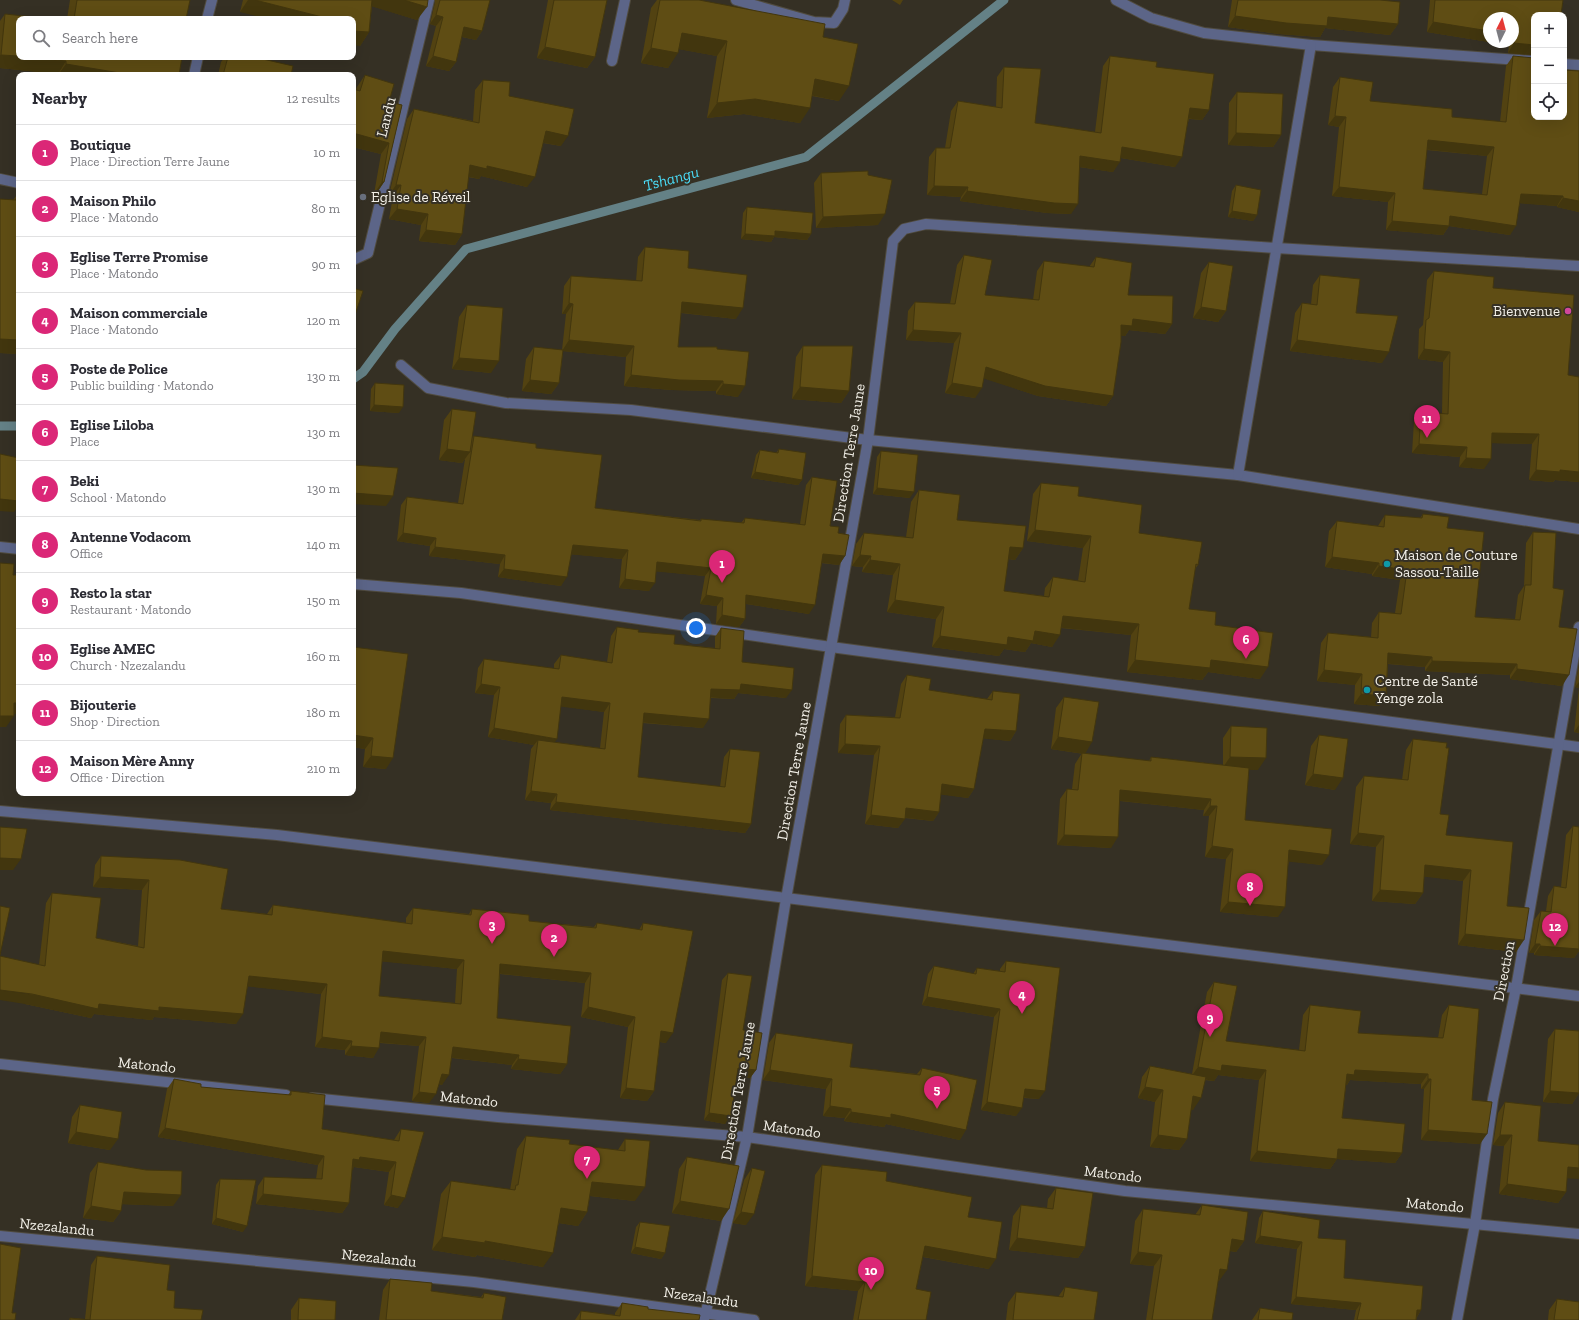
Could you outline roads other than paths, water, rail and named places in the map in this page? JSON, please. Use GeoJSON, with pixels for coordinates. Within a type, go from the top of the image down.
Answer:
{"type":"FeatureCollection","features":[{"type":"Feature","properties":{"kind":"street"},"geometry":{"type":"LineString","coordinates":[[208,16],[212,0]]}},
{"type":"Feature","properties":{"kind":"street","name":"Landu"},"geometry":{"type":"LineString","coordinates":[[356,259],[368,253],[429,0]]}},
{"type":"Feature","properties":{"kind":"street"},"geometry":{"type":"LineString","coordinates":[[612,62],[625,0]]}},
{"type":"Feature","properties":{"kind":"street"},"geometry":{"type":"LineString","coordinates":[[736,0],[814,22],[834,23],[844,5]]}},
{"type":"Feature","properties":{"kind":"street"},"geometry":{"type":"LineString","coordinates":[[1116,0],[1151,18],[1204,33],[1310,45],[1531,61]]}},
{"type":"Feature","properties":{"kind":"street"},"geometry":{"type":"LineString","coordinates":[[1238,475],[1310,45]]}},
{"type":"Feature","properties":{"kind":"street"},"geometry":{"type":"LineString","coordinates":[[195,72],[197,60]]}},
{"type":"Feature","properties":{"kind":"street"},"geometry":{"type":"LineString","coordinates":[[1567,64],[1579,65]]}},
{"type":"Feature","properties":{"kind":"street"},"geometry":{"type":"LineString","coordinates":[[0,180],[16,183]]}},
{"type":"Feature","properties":{"kind":"street","name":"Direction Terre Jaune"},"geometry":{"type":"LineString","coordinates":[[705,1316],[747,1137],[786,899],[868,440],[893,241],[904,229],[926,224],[1276,248]]}},
{"type":"Feature","properties":{"kind":"street"},"geometry":{"type":"LineString","coordinates":[[1276,248],[1579,266]]}},
{"type":"Feature","properties":{"kind":"street"},"geometry":{"type":"LineString","coordinates":[[401,365],[428,388],[506,403],[631,410],[868,440],[1238,475],[1579,529]]}},
{"type":"Feature","properties":{"kind":"street"},"geometry":{"type":"LineString","coordinates":[[0,547],[16,549]]}},
{"type":"Feature","properties":{"kind":"street"},"geometry":{"type":"LineString","coordinates":[[356,584],[461,593],[832,647],[1559,743],[1579,747]]}},
{"type":"Feature","properties":{"kind":"street","name":"Direction"},"geometry":{"type":"LineString","coordinates":[[1457,1320],[1475,1224],[1493,1099],[1516,988],[1579,627]]}},
{"type":"Feature","properties":{"kind":"street"},"geometry":{"type":"LineString","coordinates":[[0,811],[277,835],[1579,996]]}},
{"type":"Feature","properties":{"kind":"street","name":"Matondo"},"geometry":{"type":"LineString","coordinates":[[0,1064],[498,1117],[747,1137],[1125,1191],[1579,1234]]}},
{"type":"Feature","properties":{"kind":"street","name":"Nzezalandu"},"geometry":{"type":"LineString","coordinates":[[0,1236],[474,1282],[705,1316],[754,1320]]}},
{"type":"Feature","properties":{"kind":"waterway","name":"Tshangu"},"geometry":{"type":"LineString","coordinates":[[356,377],[363,372],[395,329],[466,249],[806,157],[1004,0]]}},
{"type":"Feature","properties":{"kind":"waterway","name":"Tshangu"},"geometry":{"type":"LineString","coordinates":[[0,426],[16,426]]}},
{"type":"Feature","properties":{"kind":"place","name":"Eglise de Réveil"},"geometry":{"type":"Point","coordinates":[363,197]}},
{"type":"Feature","properties":{"kind":"place","name":"Bienvenue"},"geometry":{"type":"Point","coordinates":[1568,311]}},
{"type":"Feature","properties":{"kind":"place","name":"Bijouterie"},"geometry":{"type":"Point","coordinates":[1427,438]}},
{"type":"Feature","properties":{"kind":"place","name":"Maison de Couture Sassou-Taille"},"geometry":{"type":"Point","coordinates":[1387,564]}},
{"type":"Feature","properties":{"kind":"place","name":"Boutique"},"geometry":{"type":"Point","coordinates":[722,583]}},
{"type":"Feature","properties":{"kind":"place","name":"Eglise Liloba"},"geometry":{"type":"Point","coordinates":[1246,659]}},
{"type":"Feature","properties":{"kind":"place","name":"Centre de Santé Yenge zola"},"geometry":{"type":"Point","coordinates":[1367,690]}},
{"type":"Feature","properties":{"kind":"place","name":"Antenne Vodacom"},"geometry":{"type":"Point","coordinates":[1250,906]}},
{"type":"Feature","properties":{"kind":"place","name":"Eglise Terre Promise"},"geometry":{"type":"Point","coordinates":[492,944]}},
{"type":"Feature","properties":{"kind":"place","name":"Maison Mère Anny"},"geometry":{"type":"Point","coordinates":[1555,946]}},
{"type":"Feature","properties":{"kind":"place","name":"Maison Philo"},"geometry":{"type":"Point","coordinates":[554,957]}},
{"type":"Feature","properties":{"kind":"place","name":"Maison commerciale"},"geometry":{"type":"Point","coordinates":[1022,1014]}},
{"type":"Feature","properties":{"kind":"place","name":"Resto la star"},"geometry":{"type":"Point","coordinates":[1210,1037]}},
{"type":"Feature","properties":{"kind":"place","name":"Poste de Police"},"geometry":{"type":"Point","coordinates":[937,1109]}},
{"type":"Feature","properties":{"kind":"place","name":"Beki"},"geometry":{"type":"Point","coordinates":[587,1179]}},
{"type":"Feature","properties":{"kind":"place","name":"Eglise AMEC"},"geometry":{"type":"Point","coordinates":[871,1290]}}]}
